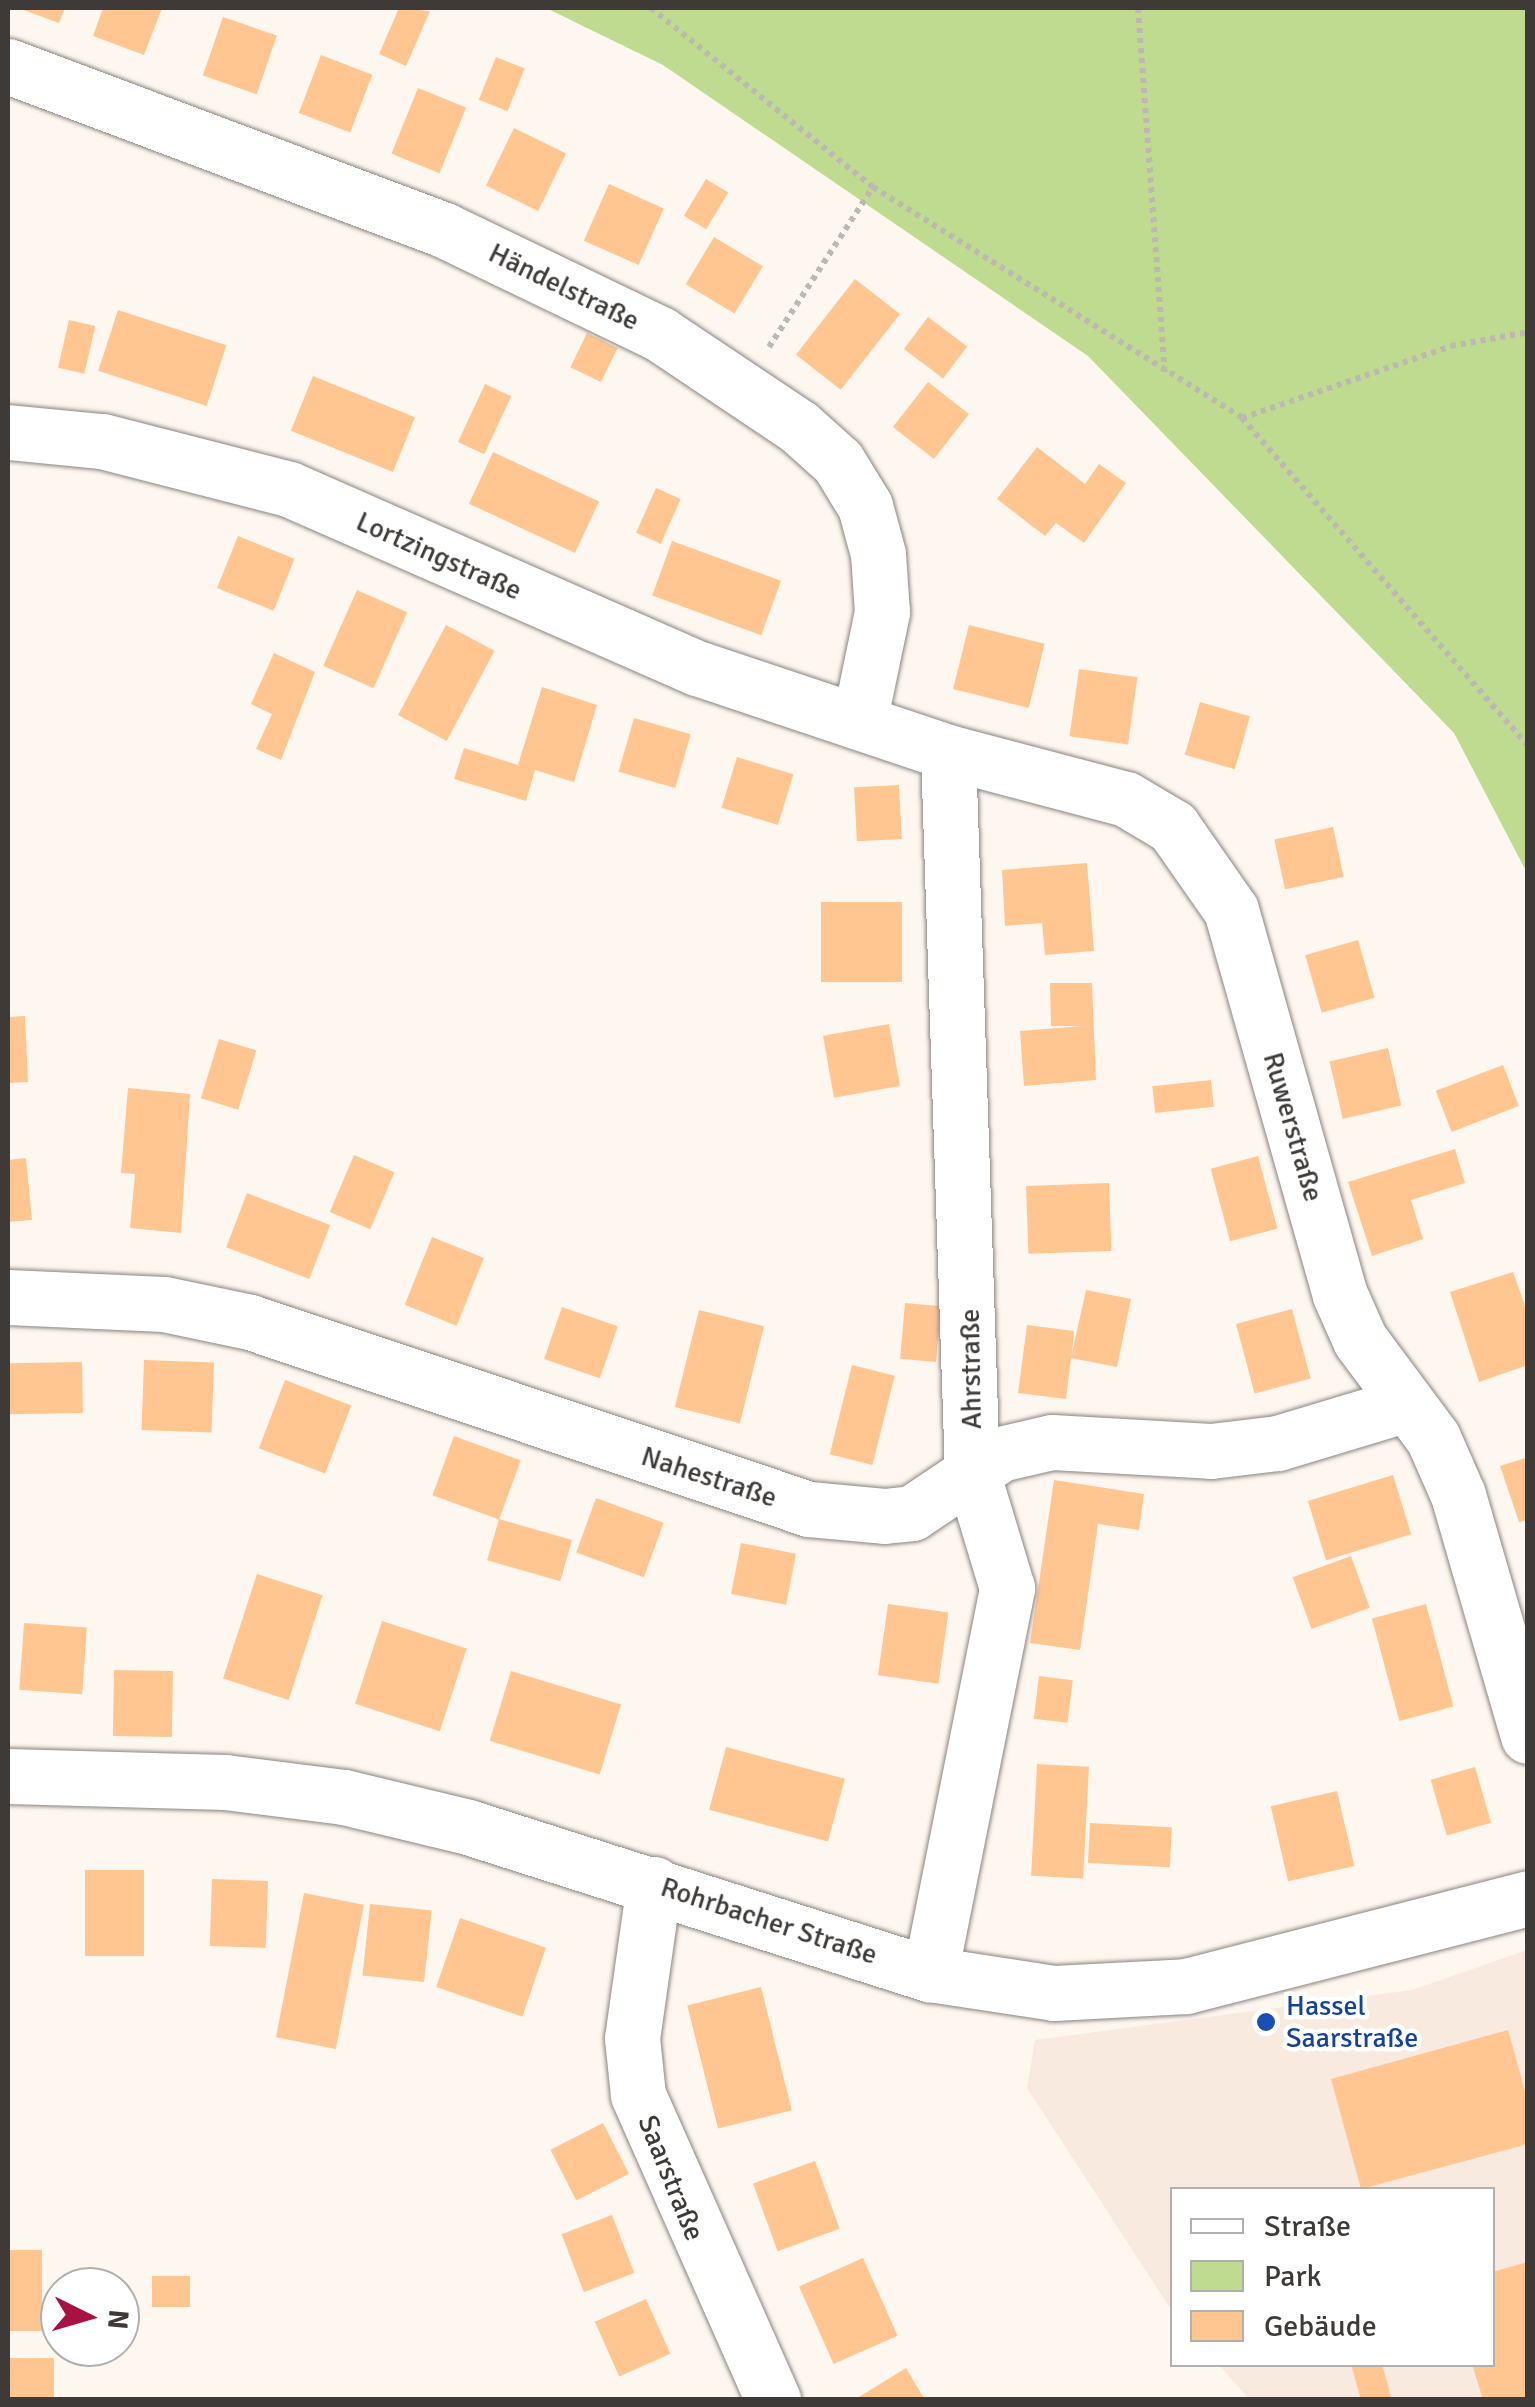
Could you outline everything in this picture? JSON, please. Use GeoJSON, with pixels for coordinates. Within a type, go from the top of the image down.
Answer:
{"type":"FeatureCollection","features":[{"type":"Feature","properties":{"kind":"street","name":"Händelstraße"},"geometry":{"type":"LineString","coordinates":[[8,66],[444,230],[660,334],[799,428],[838,462],[865,506],[878,554],[882,612],[859,722]]}},
{"type":"Feature","properties":{"kind":"street","name":"Lortzingstraße"},"geometry":{"type":"LineString","coordinates":[[8,432],[102,442],[289,489],[696,668],[859,722]]}},
{"type":"Feature","properties":{"kind":"street","name":"Ruwerstraße"},"geometry":{"type":"LineString","coordinates":[[859,722],[948,752],[1126,799],[1173,827],[1204,862],[1231,910],[1340,1295],[1408,1404],[1458,1495],[1528,1736]]}},
{"type":"Feature","properties":{"kind":"street","name":"Ahrstraße"},"geometry":{"type":"LineString","coordinates":[[930,1974],[1007,1588],[972,1472],[948,752]]}},
{"type":"Feature","properties":{"kind":"street","name":"Nahestraße"},"geometry":{"type":"LineString","coordinates":[[8,1297],[164,1304],[250,1322],[810,1510],[912,1513],[1000,1454],[1052,1442],[1146,1451],[1278,1443],[1408,1404]]}},
{"type":"Feature","properties":{"kind":"street","name":"Rohrbacher Straße"},"geometry":{"type":"LineString","coordinates":[[8,1776],[328,1794],[654,1884],[930,1974],[1054,1993],[1186,1986],[1528,1898]]}},
{"type":"Feature","properties":{"kind":"street","name":"Saarstraße"},"geometry":{"type":"LineString","coordinates":[[654,1884],[632,2038],[638,2096],[773,2400]]}},
{"type":"Feature","properties":{"kind":"path"},"geometry":{"type":"LineString","coordinates":[[651,8],[872,187],[1165,376],[1242,418],[1528,746]]}},
{"type":"Feature","properties":{"kind":"path"},"geometry":{"type":"LineString","coordinates":[[1138,8],[1165,376]]}},
{"type":"Feature","properties":{"kind":"path"},"geometry":{"type":"LineString","coordinates":[[772,343],[872,187]]}},
{"type":"Feature","properties":{"kind":"path"},"geometry":{"type":"LineString","coordinates":[[1242,418],[1451,346],[1528,332]]}},
{"type":"Feature","properties":{"kind":"shaded area"},"geometry":{"type":"Polygon","coordinates":[[[1527,1950],[1527,2399],[1249,2399],[1221,2367],[1495,2367],[1495,2187],[1170,2187],[1170,2308],[1027,2088],[1035,2040],[1412,1990],[1527,1950]]]}},
{"type":"Feature","properties":{"kind":"green space"},"geometry":{"type":"Polygon","coordinates":[[[546,8],[1527,8],[1527,873],[1454,733],[1088,356],[663,65],[546,8]]]}},
{"type":"Feature","properties":{"kind":"building"},"geometry":{"type":"Polygon","coordinates":[[[18,8],[65,8],[59,23],[18,8]]]}},
{"type":"Feature","properties":{"kind":"building"},"geometry":{"type":"Polygon","coordinates":[[[103,8],[162,8],[144,55],[93,36],[103,8]]]}},
{"type":"Feature","properties":{"kind":"building"},"geometry":{"type":"Polygon","coordinates":[[[399,8],[430,11],[406,66],[379,54],[399,8]]]}},
{"type":"Feature","properties":{"kind":"building"},"geometry":{"type":"Polygon","coordinates":[[[223,17],[277,36],[257,94],[203,76],[223,17]]]}},
{"type":"Feature","properties":{"kind":"building"},"geometry":{"type":"Polygon","coordinates":[[[321,55],[372,75],[350,133],[299,113],[321,55]]]}},
{"type":"Feature","properties":{"kind":"building"},"geometry":{"type":"Polygon","coordinates":[[[496,57],[525,69],[508,111],[479,100],[496,57]]]}},
{"type":"Feature","properties":{"kind":"building"},"geometry":{"type":"Polygon","coordinates":[[[418,88],[466,107],[440,173],[391,154],[418,88]]]}},
{"type":"Feature","properties":{"kind":"building"},"geometry":{"type":"Polygon","coordinates":[[[514,128],[566,153],[538,211],[486,186],[514,128]]]}},
{"type":"Feature","properties":{"kind":"building"},"geometry":{"type":"Polygon","coordinates":[[[706,179],[728,192],[706,229],[684,216],[706,179]]]}},
{"type":"Feature","properties":{"kind":"building"},"geometry":{"type":"Polygon","coordinates":[[[609,184],[664,208],[639,265],[584,241],[609,184]]]}},
{"type":"Feature","properties":{"kind":"building"},"geometry":{"type":"Polygon","coordinates":[[[714,237],[763,266],[735,314],[686,284],[714,237]]]}},
{"type":"Feature","properties":{"kind":"building"},"geometry":{"type":"Polygon","coordinates":[[[855,279],[900,314],[841,390],[796,355],[855,279]]]}},
{"type":"Feature","properties":{"kind":"building"},"geometry":{"type":"Polygon","coordinates":[[[118,310],[226,345],[207,406],[98,371],[118,310]]]}},
{"type":"Feature","properties":{"kind":"building"},"geometry":{"type":"Polygon","coordinates":[[[928,317],[967,346],[943,378],[904,349],[928,317]]]}},
{"type":"Feature","properties":{"kind":"building"},"geometry":{"type":"Polygon","coordinates":[[[69,320],[95,326],[84,374],[58,368],[69,320]]]}},
{"type":"Feature","properties":{"kind":"building"},"geometry":{"type":"Polygon","coordinates":[[[587,333],[618,348],[601,382],[570,367],[587,333]]]}},
{"type":"Feature","properties":{"kind":"building"},"geometry":{"type":"Polygon","coordinates":[[[313,376],[415,417],[393,472],[291,431],[313,376]]]}},
{"type":"Feature","properties":{"kind":"building"},"geometry":{"type":"Polygon","coordinates":[[[928,382],[969,414],[934,459],[893,427],[928,382]]]}},
{"type":"Feature","properties":{"kind":"building"},"geometry":{"type":"Polygon","coordinates":[[[485,384],[511,396],[484,454],[458,442],[485,384]]]}},
{"type":"Feature","properties":{"kind":"building"},"geometry":{"type":"Polygon","coordinates":[[[1037,447],[1085,484],[1099,464],[1126,483],[1084,543],[1056,523],[1045,536],[997,499],[1037,447]]]}},
{"type":"Feature","properties":{"kind":"building"},"geometry":{"type":"Polygon","coordinates":[[[493,452],[599,501],[575,553],[469,504],[493,452]]]}},
{"type":"Feature","properties":{"kind":"building"},"geometry":{"type":"Polygon","coordinates":[[[656,488],[681,499],[661,544],[636,533],[656,488]]]}},
{"type":"Feature","properties":{"kind":"building"},"geometry":{"type":"Polygon","coordinates":[[[238,536],[295,559],[274,611],[217,588],[238,536]]]}},
{"type":"Feature","properties":{"kind":"building"},"geometry":{"type":"Polygon","coordinates":[[[672,541],[781,581],[761,635],[652,596],[672,541]]]}},
{"type":"Feature","properties":{"kind":"building"},"geometry":{"type":"Polygon","coordinates":[[[357,590],[407,612],[373,688],[323,666],[357,590]]]}},
{"type":"Feature","properties":{"kind":"building"},"geometry":{"type":"Polygon","coordinates":[[[446,625],[495,651],[447,741],[398,715],[446,625]]]}},
{"type":"Feature","properties":{"kind":"building"},"geometry":{"type":"Polygon","coordinates":[[[969,625],[1045,644],[1029,708],[953,689],[969,625]]]}},
{"type":"Feature","properties":{"kind":"building"},"geometry":{"type":"Polygon","coordinates":[[[274,653],[315,672],[281,760],[256,749],[272,714],[251,704],[274,653]]]}},
{"type":"Feature","properties":{"kind":"building"},"geometry":{"type":"Polygon","coordinates":[[[1079,669],[1137,677],[1128,745],[1070,736],[1079,669]]]}},
{"type":"Feature","properties":{"kind":"building"},"geometry":{"type":"Polygon","coordinates":[[[542,687],[597,705],[574,782],[535,770],[526,801],[454,779],[464,748],[518,765],[542,687]]]}},
{"type":"Feature","properties":{"kind":"building"},"geometry":{"type":"Polygon","coordinates":[[[1200,702],[1250,716],[1235,769],[1185,755],[1200,702]]]}},
{"type":"Feature","properties":{"kind":"building"},"geometry":{"type":"Polygon","coordinates":[[[634,718],[691,734],[675,788],[619,772],[634,718]]]}},
{"type":"Feature","properties":{"kind":"building"},"geometry":{"type":"Polygon","coordinates":[[[737,757],[793,774],[778,825],[722,808],[737,757]]]}},
{"type":"Feature","properties":{"kind":"building"},"geometry":{"type":"Polygon","coordinates":[[[899,785],[902,839],[857,841],[854,787],[899,785]]]}},
{"type":"Feature","properties":{"kind":"building"},"geometry":{"type":"Polygon","coordinates":[[[1333,827],[1344,877],[1285,889],[1274,839],[1333,827]]]}},
{"type":"Feature","properties":{"kind":"building"},"geometry":{"type":"Polygon","coordinates":[[[1087,863],[1094,951],[1045,955],[1042,923],[1005,926],[1002,870],[1087,863]]]}},
{"type":"Feature","properties":{"kind":"building"},"geometry":{"type":"Polygon","coordinates":[[[821,902],[902,902],[902,982],[821,982],[821,902]]]}},
{"type":"Feature","properties":{"kind":"building"},"geometry":{"type":"Polygon","coordinates":[[[1358,940],[1375,998],[1322,1013],[1305,955],[1358,940]]]}},
{"type":"Feature","properties":{"kind":"building"},"geometry":{"type":"Polygon","coordinates":[[[1050,983],[1092,983],[1096,1080],[1024,1086],[1020,1031],[1083,1026],[1051,1026],[1050,983]]]}},
{"type":"Feature","properties":{"kind":"building"},"geometry":{"type":"Polygon","coordinates":[[[25,1016],[28,1082],[8,1083],[8,1017],[25,1016]]]}},
{"type":"Feature","properties":{"kind":"building"},"geometry":{"type":"Polygon","coordinates":[[[889,1024],[900,1086],[834,1098],[823,1036],[889,1024]]]}},
{"type":"Feature","properties":{"kind":"building"},"geometry":{"type":"Polygon","coordinates":[[[219,1039],[256,1050],[238,1110],[201,1098],[219,1039]]]}},
{"type":"Feature","properties":{"kind":"building"},"geometry":{"type":"Polygon","coordinates":[[[1388,1048],[1401,1105],[1343,1119],[1330,1061],[1388,1048]]]}},
{"type":"Feature","properties":{"kind":"building"},"geometry":{"type":"Polygon","coordinates":[[[1503,1065],[1519,1106],[1452,1132],[1436,1091],[1503,1065]]]}},
{"type":"Feature","properties":{"kind":"building"},"geometry":{"type":"Polygon","coordinates":[[[1211,1080],[1214,1107],[1155,1113],[1152,1086],[1211,1080]]]}},
{"type":"Feature","properties":{"kind":"building"},"geometry":{"type":"Polygon","coordinates":[[[128,1088],[190,1094],[181,1233],[130,1228],[135,1174],[121,1173],[128,1088]]]}},
{"type":"Feature","properties":{"kind":"building"},"geometry":{"type":"Polygon","coordinates":[[[1455,1149],[1465,1183],[1411,1200],[1423,1239],[1372,1256],[1348,1182],[1455,1149]]]}},
{"type":"Feature","properties":{"kind":"building"},"geometry":{"type":"Polygon","coordinates":[[[354,1155],[395,1172],[370,1229],[330,1212],[354,1155]]]}},
{"type":"Feature","properties":{"kind":"building"},"geometry":{"type":"Polygon","coordinates":[[[1258,1156],[1277,1228],[1230,1241],[1211,1169],[1258,1156]]]}},
{"type":"Feature","properties":{"kind":"building"},"geometry":{"type":"Polygon","coordinates":[[[26,1158],[32,1220],[8,1222],[8,1160],[26,1158]]]}},
{"type":"Feature","properties":{"kind":"building"},"geometry":{"type":"Polygon","coordinates":[[[1109,1183],[1111,1251],[1028,1254],[1026,1186],[1109,1183]]]}},
{"type":"Feature","properties":{"kind":"building"},"geometry":{"type":"Polygon","coordinates":[[[247,1193],[330,1225],[309,1279],[226,1247],[247,1193]]]}},
{"type":"Feature","properties":{"kind":"building"},"geometry":{"type":"Polygon","coordinates":[[[432,1237],[484,1258],[457,1326],[405,1305],[432,1237]]]}},
{"type":"Feature","properties":{"kind":"building"},"geometry":{"type":"Polygon","coordinates":[[[1513,1272],[1528,1314],[1528,1365],[1479,1382],[1450,1292],[1513,1272]]]}},
{"type":"Feature","properties":{"kind":"building"},"geometry":{"type":"Polygon","coordinates":[[[1086,1290],[1131,1299],[1117,1367],[1071,1358],[1066,1399],[1018,1393],[1027,1325],[1074,1331],[1072,1353],[1086,1290]]]}},
{"type":"Feature","properties":{"kind":"building"},"geometry":{"type":"Polygon","coordinates":[[[905,1303],[941,1306],[936,1362],[900,1359],[905,1303]]]}},
{"type":"Feature","properties":{"kind":"building"},"geometry":{"type":"Polygon","coordinates":[[[562,1307],[618,1326],[600,1378],[544,1359],[562,1307]]]}},
{"type":"Feature","properties":{"kind":"building"},"geometry":{"type":"Polygon","coordinates":[[[1292,1309],[1311,1379],[1255,1394],[1236,1324],[1292,1309]]]}},
{"type":"Feature","properties":{"kind":"building"},"geometry":{"type":"Polygon","coordinates":[[[699,1310],[764,1326],[740,1423],[675,1407],[699,1310]]]}},
{"type":"Feature","properties":{"kind":"building"},"geometry":{"type":"Polygon","coordinates":[[[144,1360],[214,1362],[212,1432],[142,1430],[144,1360]]]}},
{"type":"Feature","properties":{"kind":"building"},"geometry":{"type":"Polygon","coordinates":[[[82,1362],[83,1413],[9,1414],[8,1363],[82,1362]]]}},
{"type":"Feature","properties":{"kind":"building"},"geometry":{"type":"Polygon","coordinates":[[[852,1365],[895,1376],[872,1465],[830,1454],[852,1365]]]}},
{"type":"Feature","properties":{"kind":"building"},"geometry":{"type":"Polygon","coordinates":[[[285,1380],[351,1405],[325,1474],[259,1448],[285,1380]]]}},
{"type":"Feature","properties":{"kind":"building"},"geometry":{"type":"Polygon","coordinates":[[[454,1436],[521,1460],[499,1519],[432,1495],[454,1436]]]}},
{"type":"Feature","properties":{"kind":"building"},"geometry":{"type":"Polygon","coordinates":[[[1528,1457],[1528,1520],[1519,1522],[1500,1466],[1528,1457]]]}},
{"type":"Feature","properties":{"kind":"building"},"geometry":{"type":"Polygon","coordinates":[[[1393,1475],[1411,1534],[1326,1560],[1308,1501],[1393,1475]]]}},
{"type":"Feature","properties":{"kind":"building"},"geometry":{"type":"Polygon","coordinates":[[[1054,1480],[1144,1494],[1139,1530],[1098,1524],[1080,1650],[1030,1643],[1054,1480]]]}},
{"type":"Feature","properties":{"kind":"building"},"geometry":{"type":"Polygon","coordinates":[[[596,1498],[664,1523],[644,1577],[576,1553],[596,1498]]]}},
{"type":"Feature","properties":{"kind":"building"},"geometry":{"type":"Polygon","coordinates":[[[499,1519],[572,1540],[560,1581],[487,1560],[499,1519]]]}},
{"type":"Feature","properties":{"kind":"building"},"geometry":{"type":"Polygon","coordinates":[[[741,1543],[796,1554],[786,1605],[731,1594],[741,1543]]]}},
{"type":"Feature","properties":{"kind":"building"},"geometry":{"type":"Polygon","coordinates":[[[1351,1556],[1370,1608],[1312,1629],[1293,1577],[1351,1556]]]}},
{"type":"Feature","properties":{"kind":"building"},"geometry":{"type":"Polygon","coordinates":[[[257,1574],[323,1595],[289,1700],[223,1679],[257,1574]]]}},
{"type":"Feature","properties":{"kind":"building"},"geometry":{"type":"Polygon","coordinates":[[[888,1604],[948,1612],[938,1684],[878,1675],[888,1604]]]}},
{"type":"Feature","properties":{"kind":"building"},"geometry":{"type":"Polygon","coordinates":[[[1426,1604],[1453,1706],[1399,1721],[1372,1618],[1426,1604]]]}},
{"type":"Feature","properties":{"kind":"building"},"geometry":{"type":"Polygon","coordinates":[[[382,1621],[467,1649],[440,1731],[355,1704],[382,1621]]]}},
{"type":"Feature","properties":{"kind":"building"},"geometry":{"type":"Polygon","coordinates":[[[24,1623],[87,1627],[82,1694],[19,1690],[24,1623]]]}},
{"type":"Feature","properties":{"kind":"building"},"geometry":{"type":"Polygon","coordinates":[[[114,1670],[173,1671],[172,1737],[113,1736],[114,1670]]]}},
{"type":"Feature","properties":{"kind":"building"},"geometry":{"type":"Polygon","coordinates":[[[511,1671],[621,1705],[600,1774],[490,1741],[511,1671]]]}},
{"type":"Feature","properties":{"kind":"building"},"geometry":{"type":"Polygon","coordinates":[[[1039,1676],[1073,1680],[1068,1723],[1034,1719],[1039,1676]]]}},
{"type":"Feature","properties":{"kind":"building"},"geometry":{"type":"Polygon","coordinates":[[[726,1747],[845,1779],[828,1842],[709,1810],[726,1747]]]}},
{"type":"Feature","properties":{"kind":"building"},"geometry":{"type":"Polygon","coordinates":[[[1037,1764],[1089,1767],[1083,1879],[1031,1876],[1037,1764]]]}},
{"type":"Feature","properties":{"kind":"building"},"geometry":{"type":"Polygon","coordinates":[[[1475,1767],[1491,1823],[1447,1835],[1431,1780],[1475,1767]]]}},
{"type":"Feature","properties":{"kind":"building"},"geometry":{"type":"Polygon","coordinates":[[[1337,1791],[1354,1866],[1288,1881],[1271,1806],[1337,1791]]]}},
{"type":"Feature","properties":{"kind":"building"},"geometry":{"type":"Polygon","coordinates":[[[1090,1823],[1172,1827],[1170,1867],[1088,1863],[1090,1823]]]}},
{"type":"Feature","properties":{"kind":"building"},"geometry":{"type":"Polygon","coordinates":[[[85,1870],[144,1870],[144,1956],[85,1956],[85,1870]]]}},
{"type":"Feature","properties":{"kind":"building"},"geometry":{"type":"Polygon","coordinates":[[[212,1879],[268,1881],[266,1948],[210,1946],[212,1879]]]}},
{"type":"Feature","properties":{"kind":"building"},"geometry":{"type":"Polygon","coordinates":[[[304,1893],[364,1905],[336,2049],[276,2037],[304,1893]]]}},
{"type":"Feature","properties":{"kind":"building"},"geometry":{"type":"Polygon","coordinates":[[[370,1904],[432,1910],[424,1982],[362,1976],[370,1904]]]}},
{"type":"Feature","properties":{"kind":"building"},"geometry":{"type":"Polygon","coordinates":[[[460,1918],[546,1948],[522,2017],[436,1987],[460,1918]]]}},
{"type":"Feature","properties":{"kind":"building"},"geometry":{"type":"Polygon","coordinates":[[[761,1987],[792,2110],[718,2129],[687,2005],[761,1987]]]}},
{"type":"Feature","properties":{"kind":"building"},"geometry":{"type":"Polygon","coordinates":[[[1508,2030],[1528,2102],[1528,2144],[1360,2187],[1331,2079],[1508,2030]]]}},
{"type":"Feature","properties":{"kind":"building"},"geometry":{"type":"Polygon","coordinates":[[[603,2123],[629,2174],[576,2201],[550,2150],[603,2123]]]}},
{"type":"Feature","properties":{"kind":"building"},"geometry":{"type":"Polygon","coordinates":[[[815,2161],[840,2229],[778,2251],[753,2184],[815,2161]]]}},
{"type":"Feature","properties":{"kind":"building"},"geometry":{"type":"Polygon","coordinates":[[[612,2215],[634,2273],[584,2292],[562,2234],[612,2215]]]}},
{"type":"Feature","properties":{"kind":"building"},"geometry":{"type":"Polygon","coordinates":[[[8,2250],[42,2250],[40,2331],[8,2331],[8,2250]]]}},
{"type":"Feature","properties":{"kind":"building"},"geometry":{"type":"Polygon","coordinates":[[[863,2258],[898,2336],[834,2364],[799,2286],[863,2258]]]}},
{"type":"Feature","properties":{"kind":"building"},"geometry":{"type":"Polygon","coordinates":[[[1528,2262],[1528,2400],[1483,2400],[1473,2367],[1495,2367],[1495,2271],[1528,2262]]]}},
{"type":"Feature","properties":{"kind":"building"},"geometry":{"type":"Polygon","coordinates":[[[152,2276],[190,2276],[190,2307],[152,2307],[152,2276]]]}},
{"type":"Feature","properties":{"kind":"building"},"geometry":{"type":"Polygon","coordinates":[[[646,2299],[670,2354],[619,2377],[595,2322],[646,2299]]]}},
{"type":"Feature","properties":{"kind":"building"},"geometry":{"type":"Polygon","coordinates":[[[8,2358],[40,2358],[40,2367],[54,2367],[54,2400],[8,2400],[8,2358]]]}},
{"type":"Feature","properties":{"kind":"building"},"geometry":{"type":"Polygon","coordinates":[[[1352,2367],[1383,2367],[1391,2397],[1361,2400],[1352,2367]]]}},
{"type":"Feature","properties":{"kind":"building"},"geometry":{"type":"Polygon","coordinates":[[[906,2368],[925,2400],[854,2400],[906,2368]]]}},
{"type":"Feature","properties":{"kind":"place","name":"Hassel Saarstraße"},"geometry":{"type":"Point","coordinates":[1266,2022]}}]}
